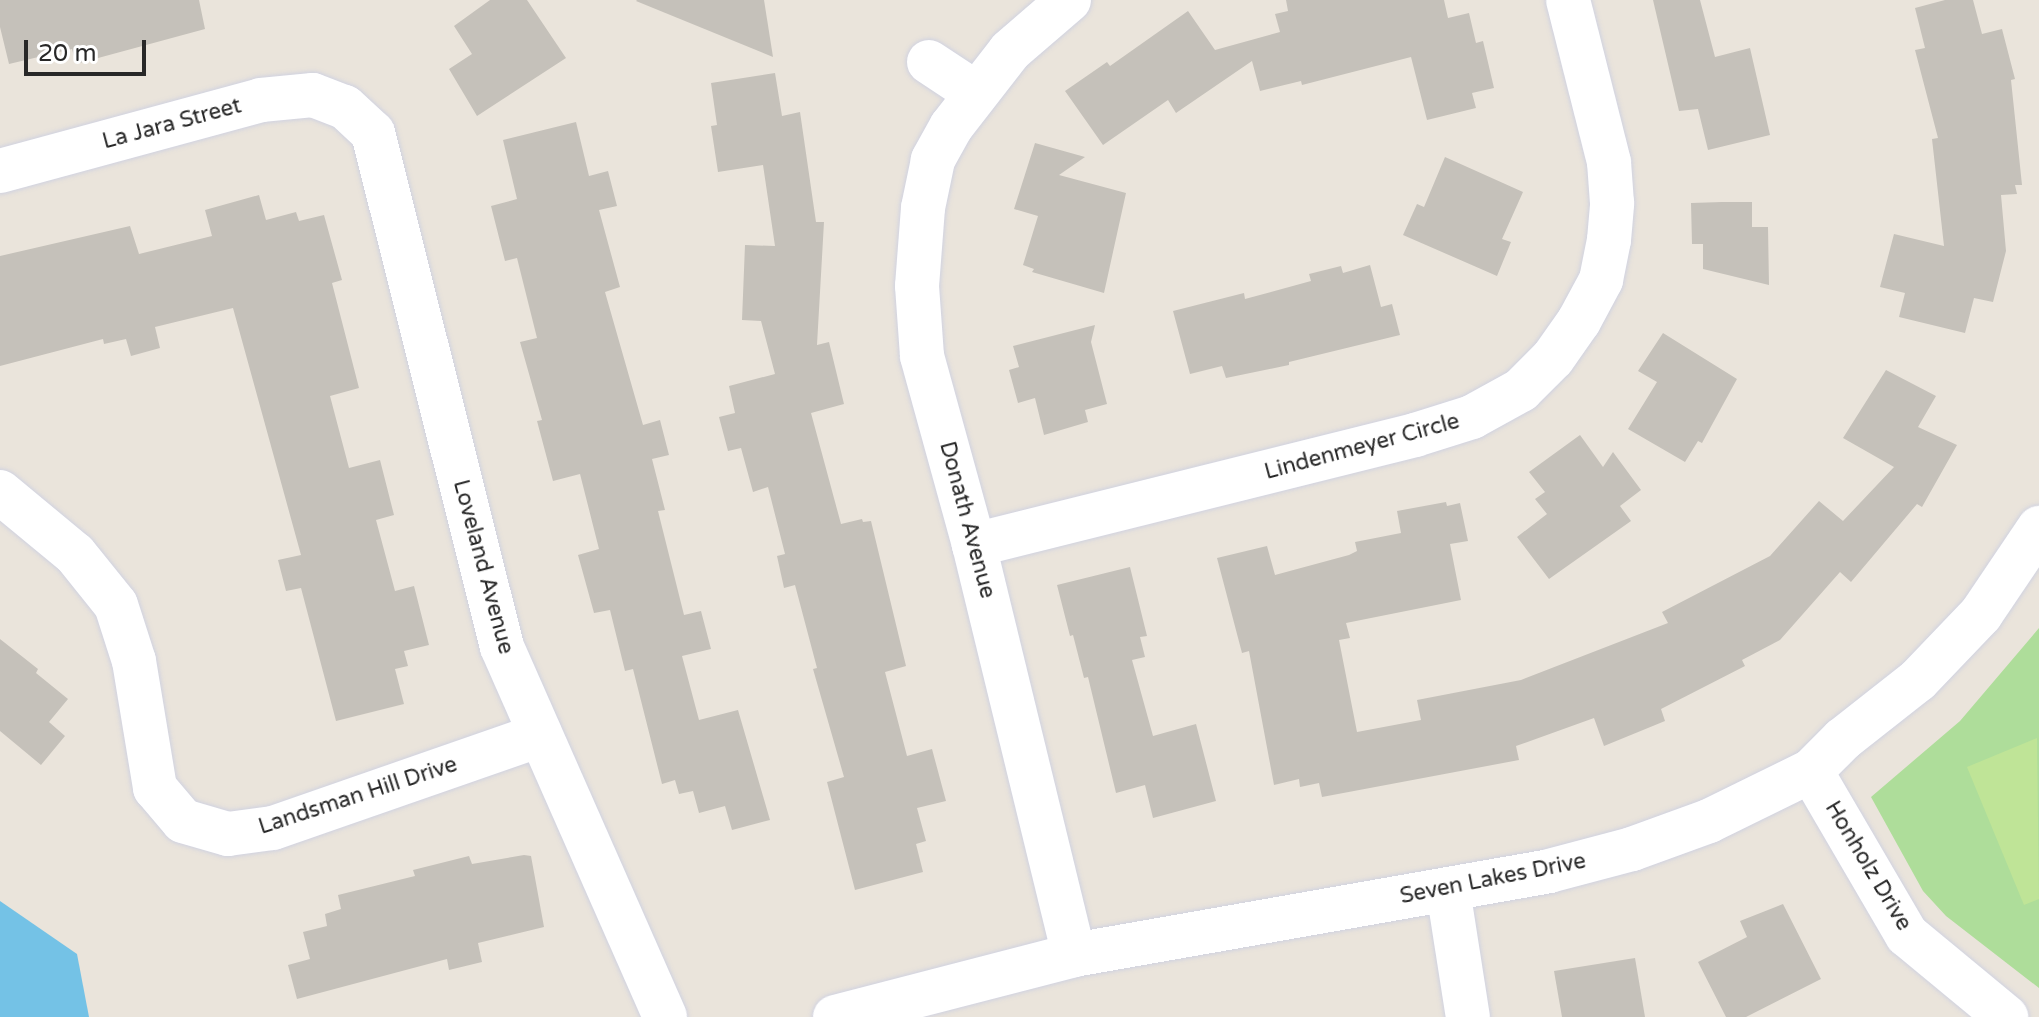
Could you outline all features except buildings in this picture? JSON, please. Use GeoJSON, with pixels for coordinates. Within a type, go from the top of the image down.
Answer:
{"type":"FeatureCollection","features":[{"type":"Feature","properties":{"kind":"street","name":"Donath Avenue"},"geometry":{"type":"LineString","coordinates":[[1069,0],[1010,51],[976,93],[933,160],[923,208],[917,286],[922,356],[974,545],[1074,955]]}},
{"type":"Feature","properties":{"kind":"street","name":"Lindenmeyer Circle"},"geometry":{"type":"LineString","coordinates":[[974,545],[1415,435],[1472,417],[1521,390],[1553,358],[1579,321],[1601,280],[1609,240],[1612,203],[1609,162],[1568,0]]}},
{"type":"Feature","properties":{"kind":"street"},"geometry":{"type":"LineString","coordinates":[[929,62],[976,93]]}},
{"type":"Feature","properties":{"kind":"street","name":"La Jara Street"},"geometry":{"type":"LineString","coordinates":[[0,171],[261,100],[313,95],[345,107]]}},
{"type":"Feature","properties":{"kind":"street","name":"Loveland Avenue"},"geometry":{"type":"LineString","coordinates":[[345,107],[373,133],[502,647],[665,1017]]}},
{"type":"Feature","properties":{"kind":"street","name":"Landsman Hill Drive"},"geometry":{"type":"LineString","coordinates":[[0,492],[75,554],[116,605],[134,661],[155,788],[183,821],[228,834],[273,828],[540,735]]}},
{"type":"Feature","properties":{"kind":"street","name":"Seven Lakes Drive"},"geometry":{"type":"LineString","coordinates":[[835,1017],[1074,955],[1549,871],[1632,849],[1709,821],[1811,771],[1918,680],[1981,614],[2039,528]]}},
{"type":"Feature","properties":{"kind":"street","name":"Honholz Drive"},"geometry":{"type":"LineString","coordinates":[[1811,771],[1907,935],[2006,1017]]}},
{"type":"Feature","properties":{"kind":"street"},"geometry":{"type":"LineString","coordinates":[[1448,890],[1468,1017]]}},
{"type":"Feature","properties":{"kind":"green space"},"geometry":{"type":"Polygon","coordinates":[[[2039,628],[2039,988],[1946,916],[1923,891],[1871,797],[1960,721],[2039,628]]]}},
{"type":"Feature","properties":{"kind":"green space"},"geometry":{"type":"Polygon","coordinates":[[[2037,738],[2039,899],[2024,905],[1967,767],[2037,738]]]}},
{"type":"Feature","properties":{"kind":"water"},"geometry":{"type":"Polygon","coordinates":[[[0,901],[77,954],[89,1017],[0,1017],[0,901]]]}}]}
